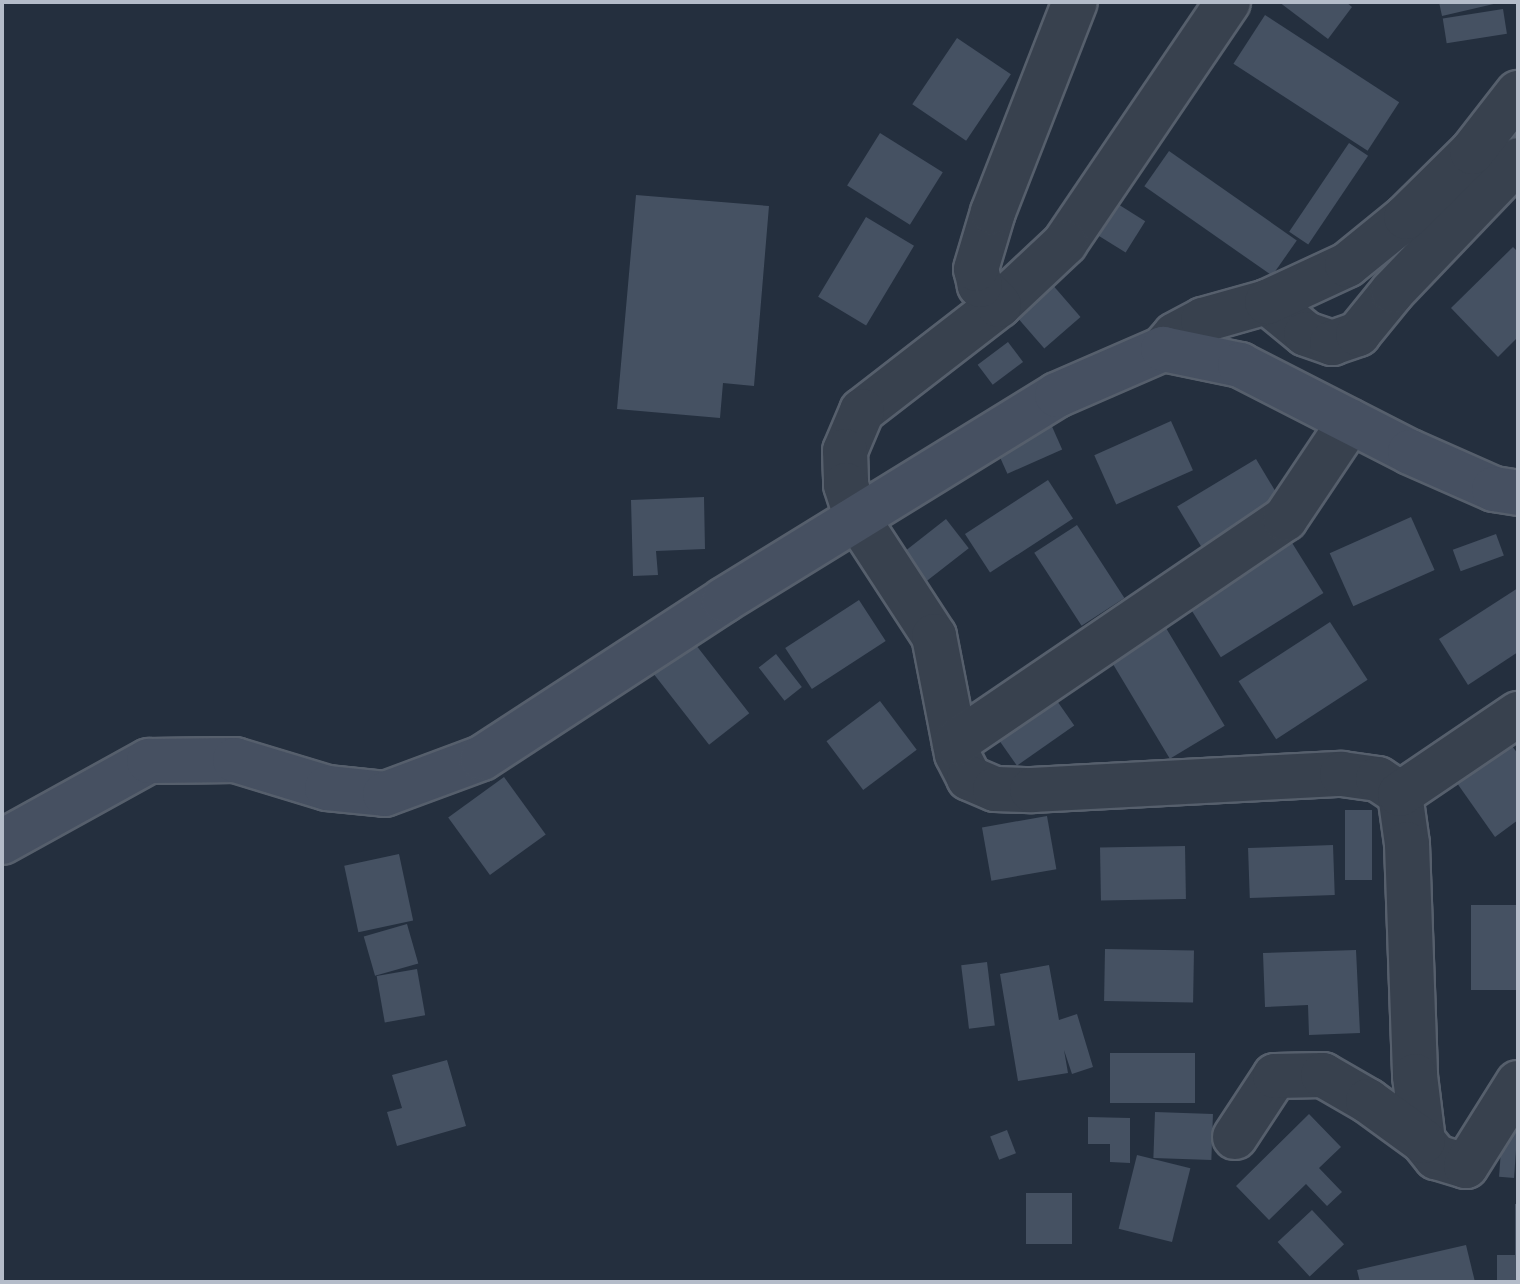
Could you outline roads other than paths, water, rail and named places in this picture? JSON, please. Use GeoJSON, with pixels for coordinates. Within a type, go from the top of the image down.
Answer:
{"type":"FeatureCollection","features":[{"type":"Feature","properties":{"kind":"street"},"geometry":{"type":"LineString","coordinates":[[999,305],[980,285],[976,269],[993,212],[1075,2]]}},
{"type":"Feature","properties":{"kind":"street"},"geometry":{"type":"LineString","coordinates":[[1228,2],[1065,243],[999,305],[862,411],[845,451],[846,485],[857,518],[934,636],[955,743],[969,778],[995,789],[1342,774],[1378,779],[1400,794],[1407,844],[1415,1076],[1423,1141]]}},
{"type":"Feature","properties":{"kind":"street"},"geometry":{"type":"LineString","coordinates":[[2,842],[149,761],[235,760],[327,788],[385,794],[482,758],[857,518],[1057,395],[1163,349],[1175,335],[1203,320],[1267,302],[1347,265],[1406,217],[1472,152],[1518,93]]}},
{"type":"Feature","properties":{"kind":"street"},"geometry":{"type":"LineString","coordinates":[[1267,302],[1306,334],[1319,339],[1332,343],[1358,334],[1393,291],[1518,160]]}},
{"type":"Feature","properties":{"kind":"street"},"geometry":{"type":"LineString","coordinates":[[1163,349],[1240,365],[1350,422],[1494,489],[1518,493]]}},
{"type":"Feature","properties":{"kind":"street"},"geometry":{"type":"LineString","coordinates":[[955,743],[1285,519],[1350,422]]}},
{"type":"Feature","properties":{"kind":"street"},"geometry":{"type":"LineString","coordinates":[[1400,794],[1518,714]]}},
{"type":"Feature","properties":{"kind":"street"},"geometry":{"type":"LineString","coordinates":[[1235,1137],[1275,1076],[1323,1075],[1368,1101],[1423,1141],[1436,1157],[1466,1166],[1518,1083]]}}]}
